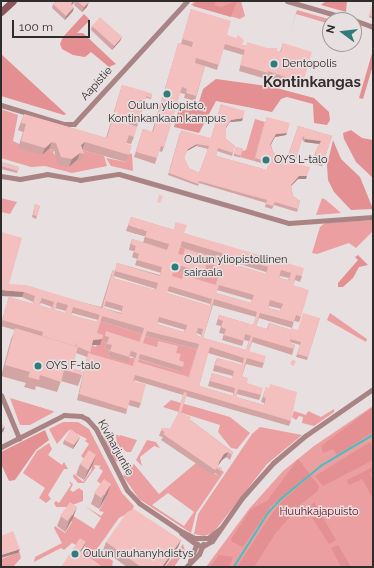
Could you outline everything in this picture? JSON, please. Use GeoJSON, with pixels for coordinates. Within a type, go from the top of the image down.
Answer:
{"type":"FeatureCollection","features":[{"type":"Feature","properties":{"kind":"main road"},"geometry":{"type":"LineString","coordinates":[[1,12],[13,1]]}},
{"type":"Feature","properties":{"kind":"street","name":"Aapistie"},"geometry":{"type":"LineString","coordinates":[[1,105],[64,124],[74,124],[187,1]]}},
{"type":"Feature","properties":{"kind":"street"},"geometry":{"type":"LineString","coordinates":[[287,1],[325,12]]}},
{"type":"Feature","properties":{"kind":"street"},"geometry":{"type":"LineString","coordinates":[[362,23],[373,27]]}},
{"type":"Feature","properties":{"kind":"street"},"geometry":{"type":"LineString","coordinates":[[1,176],[20,179],[47,174],[80,180],[119,174],[289,223],[373,217]]}},
{"type":"Feature","properties":{"kind":"street"},"geometry":{"type":"LineString","coordinates":[[179,530],[197,545],[203,546],[215,538],[258,479],[284,453],[373,388]]}},
{"type":"Feature","properties":{"kind":"street"},"geometry":{"type":"LineString","coordinates":[[1,395],[19,438]]}},
{"type":"Feature","properties":{"kind":"street","name":"Kiviharjuntie"},"geometry":{"type":"LineString","coordinates":[[1,447],[64,415],[76,415],[87,420],[96,429],[132,497],[179,530]]}},
{"type":"Feature","properties":{"kind":"street"},"geometry":{"type":"LineString","coordinates":[[179,530],[204,539],[221,528]]}},
{"type":"Feature","properties":{"kind":"street"},"geometry":{"type":"LineString","coordinates":[[188,565],[197,545],[198,538]]}},
{"type":"Feature","properties":{"kind":"street"},"geometry":{"type":"LineString","coordinates":[[188,565],[199,554],[203,546],[204,539]]}},
{"type":"Feature","properties":{"kind":"green space"},"geometry":{"type":"Polygon","coordinates":[[[195,1],[241,1],[245,16],[240,19],[191,5],[195,1]]]}},
{"type":"Feature","properties":{"kind":"green space"},"geometry":{"type":"Polygon","coordinates":[[[197,1],[216,1],[214,5],[221,7],[237,1],[231,17],[193,6],[197,1]]]}},
{"type":"Feature","properties":{"kind":"green space"},"geometry":{"type":"Polygon","coordinates":[[[326,1],[347,1],[346,12],[321,5],[326,1]]]}},
{"type":"Feature","properties":{"kind":"green space"},"geometry":{"type":"Polygon","coordinates":[[[297,10],[322,17],[322,22],[296,14],[288,38],[297,10]]]}},
{"type":"Feature","properties":{"kind":"green space"},"geometry":{"type":"Polygon","coordinates":[[[84,14],[90,20],[77,33],[83,33],[116,64],[109,67],[91,52],[85,57],[73,55],[62,49],[60,44],[63,37],[84,14]]]}},
{"type":"Feature","properties":{"kind":"green space"},"geometry":{"type":"Polygon","coordinates":[[[373,50],[373,65],[363,99],[359,98],[373,50]]]}},
{"type":"Feature","properties":{"kind":"green space"},"geometry":{"type":"Polygon","coordinates":[[[1,54],[66,114],[64,115],[1,96],[1,54]]]}},
{"type":"Feature","properties":{"kind":"green space"},"geometry":{"type":"Polygon","coordinates":[[[216,79],[273,87],[314,98],[329,112],[330,120],[327,125],[314,123],[313,104],[287,97],[281,99],[272,112],[216,101],[199,133],[174,127],[179,108],[199,102],[203,89],[216,79]]]}},
{"type":"Feature","properties":{"kind":"green space"},"geometry":{"type":"Polygon","coordinates":[[[1,109],[18,115],[13,141],[42,155],[49,149],[54,150],[53,153],[69,167],[77,160],[81,161],[82,150],[104,156],[107,166],[72,173],[45,166],[31,167],[1,158],[1,109]]]}},
{"type":"Feature","properties":{"kind":"green space"},"geometry":{"type":"Polygon","coordinates":[[[255,119],[265,122],[254,161],[240,157],[242,151],[246,150],[255,119]]]}},
{"type":"Feature","properties":{"kind":"green space"},"geometry":{"type":"Polygon","coordinates":[[[351,130],[362,138],[373,140],[373,178],[356,162],[344,139],[343,133],[351,130]]]}},
{"type":"Feature","properties":{"kind":"green space"},"geometry":{"type":"Polygon","coordinates":[[[333,140],[341,159],[360,177],[373,209],[351,210],[334,192],[328,180],[327,165],[333,140]]]}},
{"type":"Feature","properties":{"kind":"green space"},"geometry":{"type":"Polygon","coordinates":[[[129,153],[132,154],[133,171],[111,166],[106,158],[126,162],[129,153]]]}},
{"type":"Feature","properties":{"kind":"green space"},"geometry":{"type":"Polygon","coordinates":[[[1,198],[17,202],[10,214],[1,212],[1,198]]]}},
{"type":"Feature","properties":{"kind":"green space"},"geometry":{"type":"Polygon","coordinates":[[[322,198],[326,200],[341,213],[316,215],[322,198]]]}},
{"type":"Feature","properties":{"kind":"green space"},"geometry":{"type":"Polygon","coordinates":[[[373,220],[373,231],[356,248],[349,243],[317,254],[312,253],[320,227],[325,223],[373,220]]]}},
{"type":"Feature","properties":{"kind":"green space"},"geometry":{"type":"Polygon","coordinates":[[[180,247],[223,259],[222,265],[215,263],[211,275],[218,277],[214,290],[170,281],[173,270],[207,280],[176,259],[180,247]]]}},
{"type":"Feature","properties":{"kind":"green space"},"geometry":{"type":"Polygon","coordinates":[[[358,255],[368,265],[359,267],[353,278],[343,287],[338,287],[338,283],[358,260],[355,257],[358,255]]]}},
{"type":"Feature","properties":{"kind":"green space"},"geometry":{"type":"Polygon","coordinates":[[[330,313],[367,339],[366,342],[327,320],[330,313]]]}},
{"type":"Feature","properties":{"kind":"green space"},"geometry":{"type":"Polygon","coordinates":[[[100,321],[142,334],[138,347],[103,341],[107,343],[105,349],[110,350],[108,357],[135,358],[131,372],[88,359],[92,345],[96,347],[97,344],[95,338],[100,321]]]}},
{"type":"Feature","properties":{"kind":"green space"},"geometry":{"type":"Polygon","coordinates":[[[145,336],[197,349],[187,383],[136,368],[138,359],[181,372],[155,352],[141,348],[145,336]]]}},
{"type":"Feature","properties":{"kind":"green space"},"geometry":{"type":"Polygon","coordinates":[[[10,398],[54,412],[30,425],[20,425],[10,398]]]}},
{"type":"Feature","properties":{"kind":"green space"},"geometry":{"type":"Polygon","coordinates":[[[171,400],[230,417],[250,433],[237,449],[231,448],[218,432],[220,425],[163,407],[171,400]]]}},
{"type":"Feature","properties":{"kind":"green space","name":"Huuhkajapuisto"},"geometry":{"type":"Polygon","coordinates":[[[373,406],[373,567],[206,567],[249,509],[283,471],[314,446],[373,406]]]}},
{"type":"Feature","properties":{"kind":"green space"},"geometry":{"type":"Polygon","coordinates":[[[373,407],[373,432],[337,455],[333,449],[323,453],[321,446],[373,407]]]}},
{"type":"Feature","properties":{"kind":"green space"},"geometry":{"type":"Polygon","coordinates":[[[334,409],[334,412],[314,426],[302,423],[303,417],[299,416],[296,420],[292,417],[294,411],[306,415],[308,411],[321,417],[334,409]]]}},
{"type":"Feature","properties":{"kind":"green space"},"geometry":{"type":"Polygon","coordinates":[[[63,422],[78,422],[89,429],[122,493],[134,506],[132,511],[119,518],[97,549],[113,561],[112,567],[101,567],[83,554],[87,548],[79,542],[76,545],[72,543],[64,550],[61,548],[34,562],[35,557],[62,543],[54,528],[55,526],[65,533],[72,522],[67,512],[94,529],[101,518],[85,506],[101,516],[104,512],[99,511],[107,495],[100,490],[101,484],[97,481],[103,471],[99,468],[101,466],[94,465],[95,468],[84,483],[78,483],[73,477],[74,474],[83,482],[91,471],[92,466],[81,456],[89,444],[85,441],[87,439],[69,430],[57,444],[49,429],[63,422]]]}},
{"type":"Feature","properties":{"kind":"green space"},"geometry":{"type":"Polygon","coordinates":[[[260,427],[302,435],[267,464],[213,533],[204,536],[194,534],[198,514],[252,434],[260,427]]]}},
{"type":"Feature","properties":{"kind":"green space"},"geometry":{"type":"Polygon","coordinates":[[[45,430],[49,440],[36,450],[15,480],[9,481],[1,464],[1,452],[45,430]]]}},
{"type":"Feature","properties":{"kind":"green space"},"geometry":{"type":"Polygon","coordinates":[[[105,431],[110,432],[112,447],[123,457],[121,463],[115,461],[104,441],[105,431]]]}},
{"type":"Feature","properties":{"kind":"green space"},"geometry":{"type":"Polygon","coordinates":[[[116,435],[119,435],[118,438],[120,435],[137,440],[131,452],[127,452],[117,445],[116,435]]]}},
{"type":"Feature","properties":{"kind":"green space"},"geometry":{"type":"Polygon","coordinates":[[[147,440],[156,442],[160,448],[154,446],[140,457],[142,466],[136,460],[147,440]]]}},
{"type":"Feature","properties":{"kind":"green space"},"geometry":{"type":"Polygon","coordinates":[[[370,442],[373,447],[373,460],[323,486],[315,476],[370,442]]]}},
{"type":"Feature","properties":{"kind":"green space"},"geometry":{"type":"Polygon","coordinates":[[[49,443],[52,449],[48,455],[62,465],[64,462],[68,469],[64,469],[48,495],[51,499],[46,503],[39,498],[45,488],[23,473],[37,451],[49,443]]]}},
{"type":"Feature","properties":{"kind":"green space"},"geometry":{"type":"Polygon","coordinates":[[[298,459],[310,474],[271,506],[243,547],[232,542],[231,539],[251,509],[267,501],[298,459]]]}},
{"type":"Feature","properties":{"kind":"green space"},"geometry":{"type":"Polygon","coordinates":[[[196,463],[219,476],[218,468],[224,472],[196,513],[191,533],[139,499],[123,476],[134,464],[159,494],[196,463]],[[168,493],[152,505],[184,526],[194,512],[168,493]]]}},
{"type":"Feature","properties":{"kind":"green space"},"geometry":{"type":"Polygon","coordinates":[[[373,467],[373,472],[370,474],[373,480],[373,498],[362,479],[349,485],[347,480],[373,467]]]}},
{"type":"Feature","properties":{"kind":"green space"},"geometry":{"type":"Polygon","coordinates":[[[311,476],[319,486],[318,491],[301,504],[275,534],[254,567],[237,567],[270,516],[283,500],[311,476]]]}},
{"type":"Feature","properties":{"kind":"green space"},"geometry":{"type":"Polygon","coordinates":[[[69,481],[73,484],[70,490],[73,492],[79,488],[83,491],[83,501],[67,507],[56,507],[54,503],[56,501],[59,503],[71,485],[69,481]]]}},
{"type":"Feature","properties":{"kind":"green space"},"geometry":{"type":"Polygon","coordinates":[[[314,502],[336,540],[329,544],[311,516],[301,519],[314,502]]]}},
{"type":"Feature","properties":{"kind":"green space"},"geometry":{"type":"Polygon","coordinates":[[[15,536],[21,558],[13,567],[1,567],[1,559],[18,553],[15,536]]]}},
{"type":"Feature","properties":{"kind":"green space"},"geometry":{"type":"Polygon","coordinates":[[[183,544],[185,551],[174,567],[165,567],[183,544]]]}},
{"type":"Feature","properties":{"kind":"green space"},"geometry":{"type":"Polygon","coordinates":[[[338,545],[351,567],[341,567],[331,548],[338,545]]]}},
{"type":"Feature","properties":{"kind":"green space"},"geometry":{"type":"Polygon","coordinates":[[[219,555],[233,557],[229,567],[210,567],[219,555]]]}},
{"type":"Feature","properties":{"kind":"building"},"geometry":{"type":"Polygon","coordinates":[[[57,1],[73,1],[71,4],[74,7],[66,16],[53,4],[57,1]]]}},
{"type":"Feature","properties":{"kind":"building"},"geometry":{"type":"Polygon","coordinates":[[[77,1],[88,1],[89,2],[84,7],[77,1]]]}},
{"type":"Feature","properties":{"kind":"building"},"geometry":{"type":"Polygon","coordinates":[[[373,3],[373,17],[369,15],[373,3]]]}},
{"type":"Feature","properties":{"kind":"building"},"geometry":{"type":"Polygon","coordinates":[[[191,9],[231,21],[227,35],[236,38],[238,35],[244,40],[242,45],[246,46],[247,42],[267,48],[277,48],[277,51],[281,52],[283,43],[312,52],[303,83],[268,71],[268,73],[240,65],[245,50],[225,44],[219,65],[196,58],[195,63],[205,66],[196,96],[186,93],[187,89],[182,87],[164,147],[161,146],[157,158],[136,152],[143,129],[153,132],[178,43],[192,47],[193,42],[182,39],[191,9]]]}},
{"type":"Feature","properties":{"kind":"building"},"geometry":{"type":"Polygon","coordinates":[[[100,17],[122,37],[114,46],[92,26],[100,17]]]}},
{"type":"Feature","properties":{"kind":"building"},"geometry":{"type":"Polygon","coordinates":[[[122,85],[148,92],[145,102],[140,100],[138,108],[142,109],[140,119],[125,115],[122,123],[137,127],[134,137],[129,135],[126,144],[132,145],[129,155],[85,142],[81,145],[84,154],[80,153],[72,159],[61,157],[56,143],[52,142],[45,148],[21,141],[26,124],[21,123],[24,114],[107,138],[122,85]]]}},
{"type":"Feature","properties":{"kind":"building"},"geometry":{"type":"Polygon","coordinates":[[[148,93],[152,94],[151,98],[146,96],[148,93]]]}},
{"type":"Feature","properties":{"kind":"building","name":"OYS L-talo"},"geometry":{"type":"Polygon","coordinates":[[[221,104],[245,111],[243,118],[231,120],[226,127],[226,139],[235,146],[233,153],[218,148],[216,156],[267,170],[269,162],[255,158],[267,117],[290,123],[287,133],[276,134],[270,144],[273,152],[279,159],[310,167],[307,176],[299,176],[291,185],[293,196],[300,201],[298,209],[275,202],[273,206],[266,204],[267,200],[199,181],[198,184],[169,173],[181,130],[211,138],[221,104]],[[197,144],[188,149],[184,158],[189,168],[199,173],[209,146],[197,144]]]}},
{"type":"Feature","properties":{"kind":"building"},"geometry":{"type":"Polygon","coordinates":[[[298,126],[332,136],[323,163],[315,161],[316,150],[321,141],[305,139],[303,136],[297,156],[289,154],[298,126]]]}},
{"type":"Feature","properties":{"kind":"building"},"geometry":{"type":"Polygon","coordinates":[[[236,147],[243,149],[241,156],[234,154],[236,147]]]}},
{"type":"Feature","properties":{"kind":"building"},"geometry":{"type":"Polygon","coordinates":[[[1,162],[19,167],[18,171],[1,166],[1,162]]]}},
{"type":"Feature","properties":{"kind":"building"},"geometry":{"type":"Polygon","coordinates":[[[159,195],[163,196],[160,203],[157,202],[159,195]]]}},
{"type":"Feature","properties":{"kind":"building"},"geometry":{"type":"Polygon","coordinates":[[[35,204],[40,206],[37,216],[33,215],[35,204]]]}},
{"type":"Feature","properties":{"kind":"building","name":"Oulun yliopistollinen sairaala"},"geometry":{"type":"Polygon","coordinates":[[[131,217],[174,230],[176,222],[187,225],[184,233],[304,268],[302,276],[296,275],[293,285],[309,290],[301,317],[296,315],[294,322],[260,313],[256,326],[268,329],[269,323],[291,330],[290,343],[295,345],[294,349],[253,337],[249,351],[266,356],[264,363],[247,358],[242,376],[248,378],[247,383],[263,388],[261,395],[238,389],[236,397],[264,405],[266,398],[263,397],[266,387],[269,388],[270,384],[297,392],[291,421],[135,375],[133,381],[146,384],[141,403],[130,400],[127,409],[79,394],[88,353],[133,366],[137,353],[131,351],[129,357],[110,351],[112,345],[107,344],[109,337],[105,336],[106,331],[140,342],[144,328],[102,316],[97,333],[103,335],[102,339],[93,340],[90,352],[76,346],[78,342],[75,346],[42,336],[43,332],[2,320],[9,297],[33,304],[35,296],[24,292],[2,290],[1,293],[1,232],[22,238],[9,284],[26,285],[102,308],[113,270],[115,271],[117,263],[160,276],[162,267],[137,260],[139,254],[134,252],[136,246],[131,244],[132,239],[167,250],[169,244],[145,237],[147,231],[128,225],[131,217]],[[182,241],[178,254],[183,255],[185,249],[205,255],[203,261],[207,262],[205,269],[211,270],[209,275],[175,264],[172,276],[182,279],[183,275],[216,285],[220,272],[213,270],[217,257],[224,260],[225,254],[182,241]],[[228,255],[229,262],[225,262],[266,274],[268,267],[228,255]],[[281,270],[279,278],[289,280],[291,273],[281,270]],[[115,271],[113,278],[156,290],[158,283],[115,271]],[[219,285],[216,293],[251,303],[254,295],[219,285]],[[169,286],[167,293],[210,306],[212,299],[169,286]],[[42,298],[39,305],[52,309],[54,302],[42,298]],[[214,299],[203,338],[246,350],[251,336],[245,334],[244,341],[224,335],[226,329],[221,327],[223,321],[218,319],[219,315],[253,325],[257,312],[214,299]],[[270,300],[268,308],[280,311],[283,304],[270,300]],[[106,301],[104,308],[121,314],[123,306],[106,301]],[[57,302],[55,310],[65,313],[68,305],[57,302]],[[73,307],[71,315],[97,322],[100,315],[73,307]],[[159,317],[157,324],[185,332],[187,325],[159,317]],[[198,328],[196,335],[201,337],[203,329],[198,328]],[[147,331],[143,343],[157,347],[158,341],[178,346],[176,353],[181,354],[179,360],[184,362],[183,367],[140,354],[138,362],[189,377],[199,344],[147,331]],[[210,347],[199,386],[233,396],[235,388],[210,381],[212,373],[232,379],[234,371],[215,365],[217,358],[242,365],[244,358],[210,347]]]}},
{"type":"Feature","properties":{"kind":"building"},"geometry":{"type":"Polygon","coordinates":[[[303,313],[320,318],[308,357],[297,354],[301,342],[290,339],[291,328],[298,330],[303,313]]]}},
{"type":"Feature","properties":{"kind":"building","name":"OYS F-talo"},"geometry":{"type":"Polygon","coordinates":[[[15,328],[78,347],[72,368],[83,371],[82,375],[64,370],[61,382],[40,375],[39,380],[28,377],[30,372],[5,365],[15,328]]]}},
{"type":"Feature","properties":{"kind":"building"},"geometry":{"type":"Polygon","coordinates":[[[292,360],[296,361],[294,366],[290,364],[292,360]]]}},
{"type":"Feature","properties":{"kind":"building"},"geometry":{"type":"Polygon","coordinates":[[[184,392],[187,393],[181,413],[178,413],[184,392]]]}},
{"type":"Feature","properties":{"kind":"building"},"geometry":{"type":"Polygon","coordinates":[[[179,412],[191,417],[190,420],[233,452],[232,455],[228,452],[224,454],[218,467],[222,468],[221,471],[217,468],[215,470],[163,434],[165,432],[161,430],[162,428],[170,429],[179,412]]]}},
{"type":"Feature","properties":{"kind":"building"},"geometry":{"type":"Polygon","coordinates":[[[1,423],[5,427],[1,429],[1,423]]]}},
{"type":"Feature","properties":{"kind":"building"},"geometry":{"type":"Polygon","coordinates":[[[71,429],[80,437],[74,445],[64,440],[71,429]]]}},
{"type":"Feature","properties":{"kind":"building"},"geometry":{"type":"Polygon","coordinates":[[[89,450],[96,455],[88,470],[80,464],[89,450]]]}},
{"type":"Feature","properties":{"kind":"building"},"geometry":{"type":"Polygon","coordinates":[[[104,479],[111,484],[101,498],[94,493],[104,479]]]}},
{"type":"Feature","properties":{"kind":"building"},"geometry":{"type":"Polygon","coordinates":[[[70,502],[77,507],[67,521],[60,516],[70,502]]]}},
{"type":"Feature","properties":{"kind":"building"},"geometry":{"type":"Polygon","coordinates":[[[134,509],[181,540],[162,567],[141,567],[106,542],[127,512],[134,509]]]}},
{"type":"Feature","properties":{"kind":"building"},"geometry":{"type":"Polygon","coordinates":[[[13,531],[20,549],[1,555],[1,536],[13,531]]]}},
{"type":"Feature","properties":{"kind":"building","name":"Oulun rauhanyhdistys"},"geometry":{"type":"Polygon","coordinates":[[[80,538],[86,542],[80,551],[103,567],[61,567],[80,538]]]}},
{"type":"Feature","properties":{"kind":"waterway"},"geometry":{"type":"LineString","coordinates":[[234,567],[268,513],[281,499],[321,466],[373,435]]}},
{"type":"Feature","properties":{"kind":"place","name":"Dentopolis"},"geometry":{"type":"Point","coordinates":[274,64]}},
{"type":"Feature","properties":{"kind":"place","name":"Oulun yliopisto, Kontinkankaan kampus"},"geometry":{"type":"Point","coordinates":[167,94]}},
{"type":"Feature","properties":{"kind":"place","name":"OYS L-talo"},"geometry":{"type":"Point","coordinates":[266,160]}},
{"type":"Feature","properties":{"kind":"place","name":"Oulun yliopistollinen sairaala"},"geometry":{"type":"Point","coordinates":[175,267]}},
{"type":"Feature","properties":{"kind":"place","name":"OYS F-talo"},"geometry":{"type":"Point","coordinates":[38,366]}},
{"type":"Feature","properties":{"kind":"place","name":"Oulun rauhanyhdistys"},"geometry":{"type":"Point","coordinates":[75,554]}},
{"type":"Feature","properties":{"kind":"district","name":"Kontinkangas"},"geometry":{"type":"Point","coordinates":[312,83]}}]}
